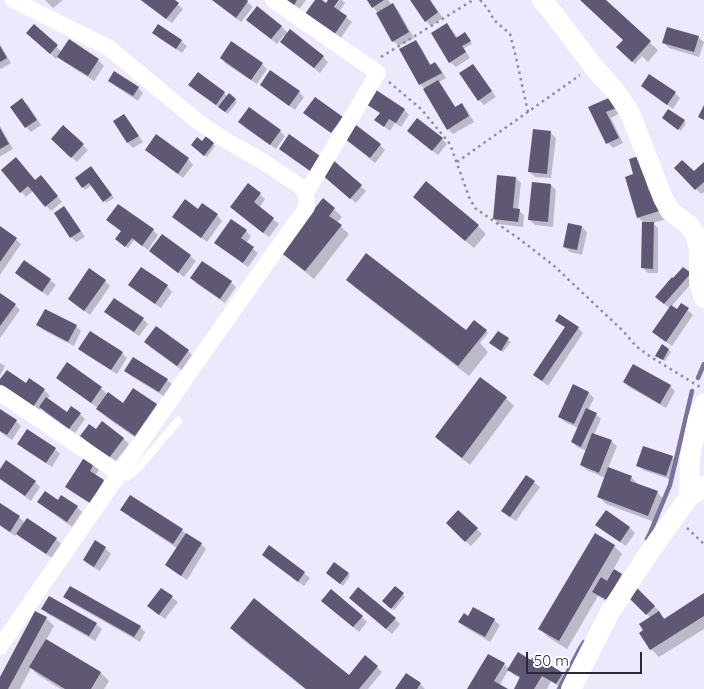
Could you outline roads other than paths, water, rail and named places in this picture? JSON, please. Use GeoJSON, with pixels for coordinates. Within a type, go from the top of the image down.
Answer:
{"type":"FeatureCollection","features":[{"type":"Feature","properties":{"kind":"street"},"geometry":{"type":"LineString","coordinates":[[13,0],[109,48],[196,120],[285,176],[300,186],[306,193]]}},
{"type":"Feature","properties":{"kind":"street"},"geometry":{"type":"LineString","coordinates":[[0,648],[119,473],[307,207],[306,193],[373,69],[273,0]]}},
{"type":"Feature","properties":{"kind":"street"},"geometry":{"type":"LineString","coordinates":[[542,0],[593,66],[616,92],[630,113],[663,198],[670,211],[689,225],[696,236],[699,252],[699,282],[704,298]]}},
{"type":"Feature","properties":{"kind":"street"},"geometry":{"type":"LineString","coordinates":[[0,393],[119,473]]}},
{"type":"Feature","properties":{"kind":"street"},"geometry":{"type":"LineString","coordinates":[[571,689],[610,612],[675,516],[696,491],[690,458],[698,418],[704,404]]}},
{"type":"Feature","properties":{"kind":"lane"},"geometry":{"type":"LineString","coordinates":[[119,473],[127,477],[136,470],[178,421]]}},
{"type":"Feature","properties":{"kind":"waterway"},"geometry":{"type":"LineString","coordinates":[[698,378],[704,364]]}},
{"type":"Feature","properties":{"kind":"waterway"},"geometry":{"type":"LineString","coordinates":[[647,539],[670,485],[692,391]]}},
{"type":"Feature","properties":{"kind":"waterway"},"geometry":{"type":"LineString","coordinates":[[559,689],[584,642]]}}]}
